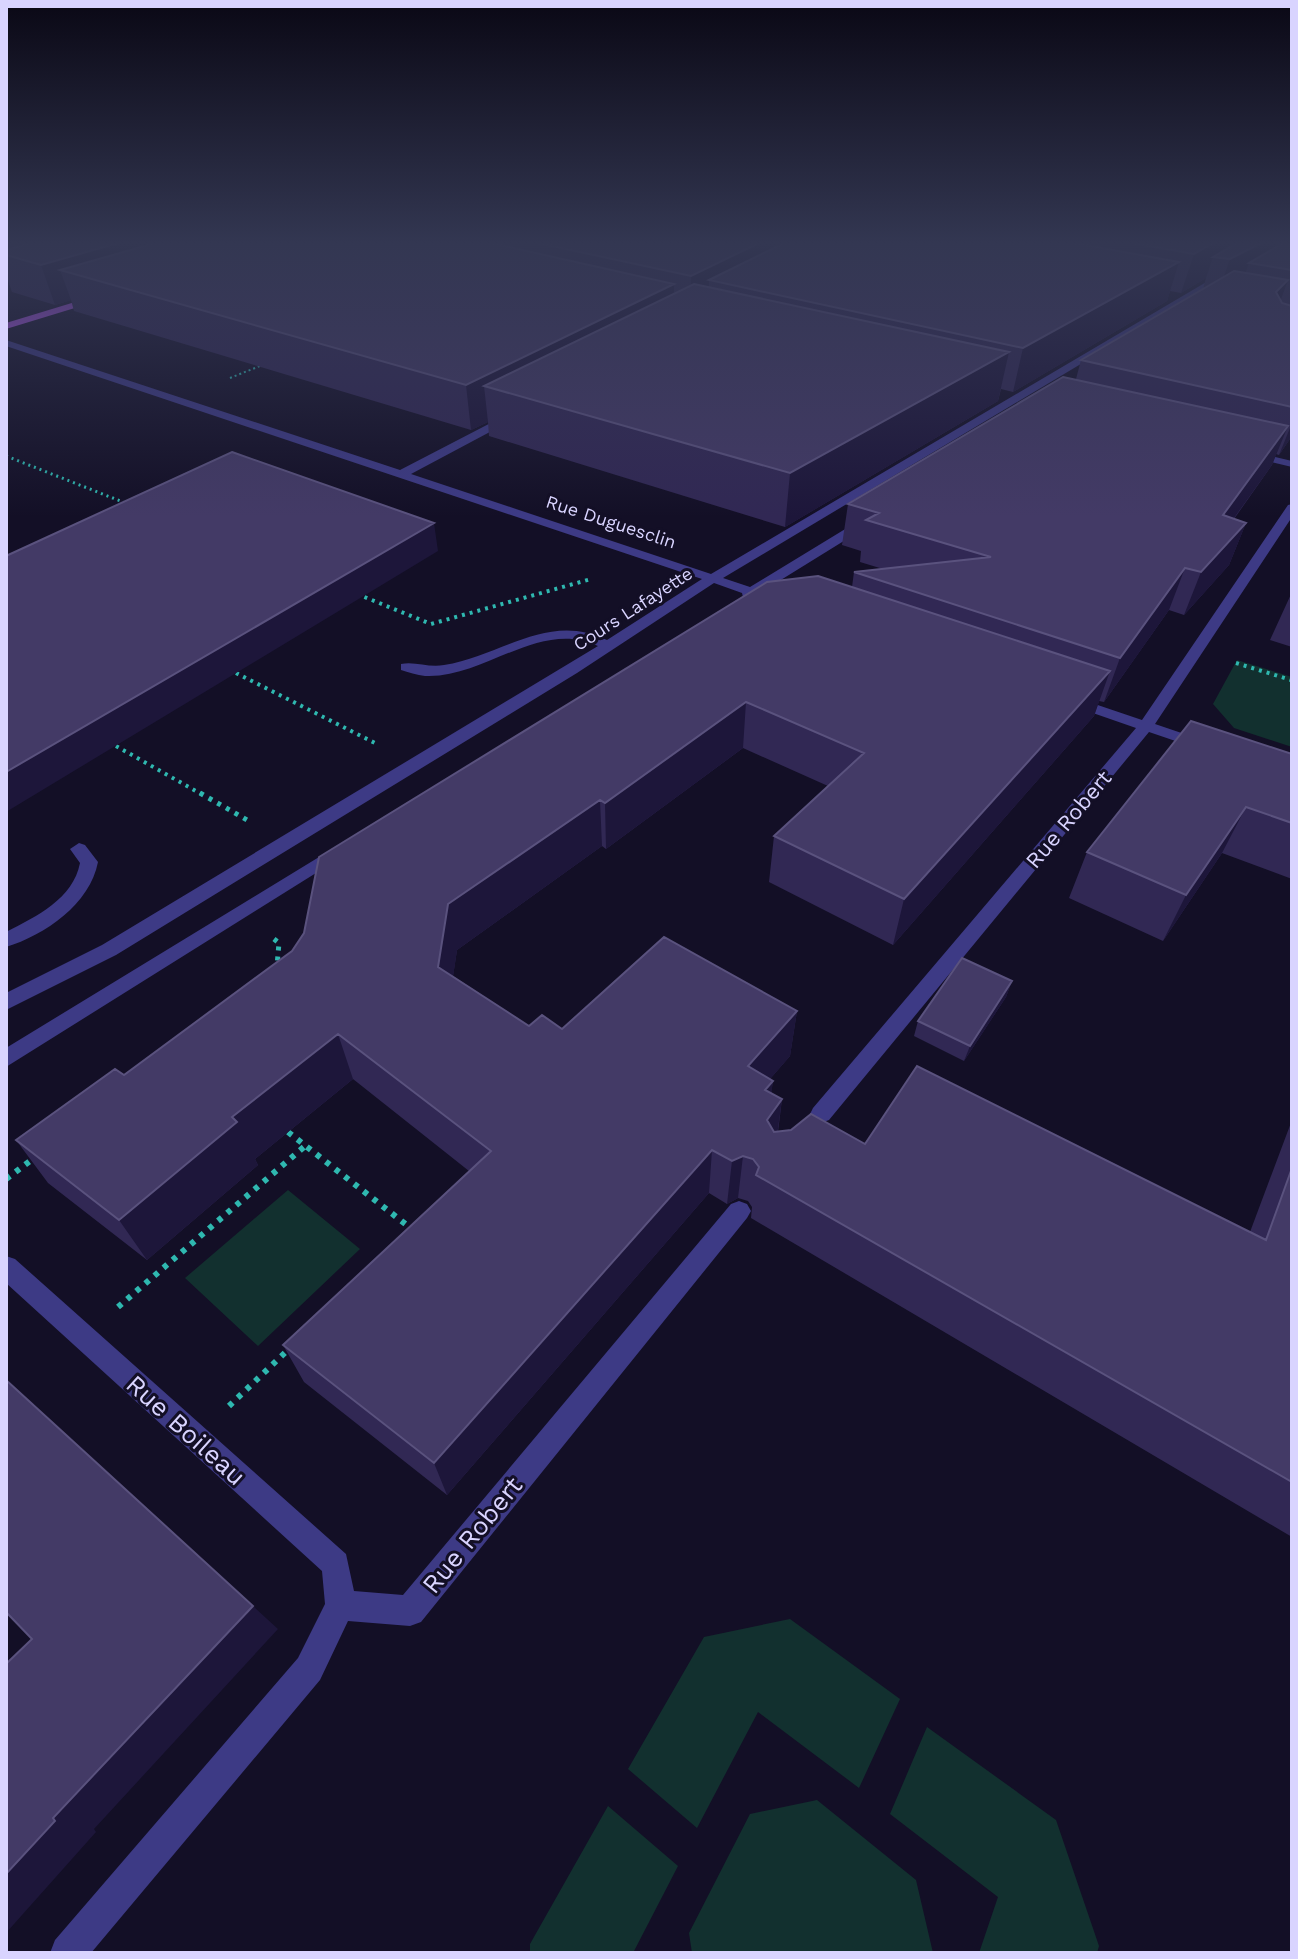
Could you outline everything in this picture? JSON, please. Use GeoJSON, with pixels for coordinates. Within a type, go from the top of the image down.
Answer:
{"type":"FeatureCollection","features":[{"type":"Feature","properties":{"kind":"street","name":"Cours Lafayette"},"geometry":{"type":"LineString","coordinates":[[6,1002],[109,950],[610,646],[1007,398],[1119,334]]}},
{"type":"Feature","properties":{"kind":"street","name":"Rue Duguesclin"},"geometry":{"type":"LineString","coordinates":[[6,343],[780,601]]}},
{"type":"Feature","properties":{"kind":"street"},"geometry":{"type":"LineString","coordinates":[[1007,398],[1038,405]]}},
{"type":"Feature","properties":{"kind":"street"},"geometry":{"type":"LineString","coordinates":[[402,474],[519,412]]}},
{"type":"Feature","properties":{"kind":"street"},"geometry":{"type":"LineString","coordinates":[[1244,453],[1292,464]]}},
{"type":"Feature","properties":{"kind":"street","name":"Rue Robert"},"geometry":{"type":"LineString","coordinates":[[821,1114],[1146,726],[1292,508]]}},
{"type":"Feature","properties":{"kind":"street"},"geometry":{"type":"LineString","coordinates":[[730,606],[880,513]]}},
{"type":"Feature","properties":{"kind":"street"},"geometry":{"type":"LineString","coordinates":[[406,667],[415,672],[453,668],[543,635],[579,632],[610,646]]}},
{"type":"Feature","properties":{"kind":"street"},"geometry":{"type":"LineString","coordinates":[[1051,694],[1217,750]]}},
{"type":"Feature","properties":{"kind":"street"},"geometry":{"type":"LineString","coordinates":[[6,1059],[354,841]]}},
{"type":"Feature","properties":{"kind":"street"},"geometry":{"type":"LineString","coordinates":[[6,940],[61,908],[83,885],[89,862],[79,849]]}},
{"type":"Feature","properties":{"kind":"street","name":"Rue Robert"},"geometry":{"type":"LineString","coordinates":[[340,1605],[410,1611],[739,1211]]}},
{"type":"Feature","properties":{"kind":"street","name":"Rue Boileau"},"geometry":{"type":"LineString","coordinates":[[6,1267],[336,1564],[340,1605]]}},
{"type":"Feature","properties":{"kind":"street"},"geometry":{"type":"LineString","coordinates":[[68,1953],[309,1669],[340,1605]]}},
{"type":"Feature","properties":{"kind":"path"},"geometry":{"type":"LineString","coordinates":[[177,399],[269,362]]}},
{"type":"Feature","properties":{"kind":"path"},"geometry":{"type":"LineString","coordinates":[[6,456],[138,508]]}},
{"type":"Feature","properties":{"kind":"path"},"geometry":{"type":"LineString","coordinates":[[343,589],[431,624],[594,579]]}},
{"type":"Feature","properties":{"kind":"path"},"geometry":{"type":"LineString","coordinates":[[1235,663],[1291,680]]}},
{"type":"Feature","properties":{"kind":"path"},"geometry":{"type":"LineString","coordinates":[[236,673],[381,747]]}},
{"type":"Feature","properties":{"kind":"path"},"geometry":{"type":"LineString","coordinates":[[116,746],[249,821]]}},
{"type":"Feature","properties":{"kind":"path"},"geometry":{"type":"LineString","coordinates":[[268,933],[279,943],[277,968],[270,980]]}},
{"type":"Feature","properties":{"kind":"path"},"geometry":{"type":"LineString","coordinates":[[288,1132],[421,1236]]}},
{"type":"Feature","properties":{"kind":"path"},"geometry":{"type":"LineString","coordinates":[[83,1338],[305,1146]]}},
{"type":"Feature","properties":{"kind":"path"},"geometry":{"type":"LineString","coordinates":[[6,1179],[44,1151]]}},
{"type":"Feature","properties":{"kind":"path"},"geometry":{"type":"LineString","coordinates":[[401,1240],[412,1229]]}},
{"type":"Feature","properties":{"kind":"path"},"geometry":{"type":"LineString","coordinates":[[195,1438],[298,1339]]}},
{"type":"Feature","properties":{"kind":"green space"},"geometry":{"type":"Polygon","coordinates":[[[1237,660],[1292,677],[1292,747],[1234,728],[1213,704],[1237,660]]]}},
{"type":"Feature","properties":{"kind":"green space"},"geometry":{"type":"Polygon","coordinates":[[[288,1190],[360,1249],[258,1346],[185,1278],[288,1190]]]}},
{"type":"Feature","properties":{"kind":"green space"},"geometry":{"type":"Polygon","coordinates":[[[790,1619],[900,1699],[859,1788],[758,1712],[697,1828],[628,1769],[704,1637],[790,1619]]]}},
{"type":"Feature","properties":{"kind":"green space"},"geometry":{"type":"Polygon","coordinates":[[[927,1727],[1056,1820],[1099,1946],[1097,1953],[979,1953],[998,1897],[890,1814],[927,1727]]]}},
{"type":"Feature","properties":{"kind":"green space"},"geometry":{"type":"Polygon","coordinates":[[[817,1800],[916,1880],[933,1953],[692,1953],[689,1933],[750,1814],[817,1800]]]}},
{"type":"Feature","properties":{"kind":"green space"},"geometry":{"type":"Polygon","coordinates":[[[608,1806],[678,1866],[633,1953],[530,1953],[530,1944],[608,1806]]]}},
{"type":"Feature","properties":{"kind":"building"},"geometry":{"type":"Polygon","coordinates":[[[287,334],[570,334],[466,385],[287,334]]]}},
{"type":"Feature","properties":{"kind":"building"},"geometry":{"type":"Polygon","coordinates":[[[590,334],[928,334],[1009,352],[790,473],[484,386],[590,334]]]}},
{"type":"Feature","properties":{"kind":"building"},"geometry":{"type":"Polygon","coordinates":[[[960,334],[1048,334],[1023,348],[960,334]]]}},
{"type":"Feature","properties":{"kind":"building"},"geometry":{"type":"Polygon","coordinates":[[[1125,334],[1292,334],[1292,407],[1081,360],[1125,334]]]}},
{"type":"Feature","properties":{"kind":"building"},"geometry":{"type":"Polygon","coordinates":[[[1063,377],[1288,426],[1223,515],[1246,523],[1201,572],[1185,568],[1120,658],[854,572],[991,557],[866,520],[879,513],[848,504],[1063,377]]]}},
{"type":"Feature","properties":{"kind":"building"},"geometry":{"type":"Polygon","coordinates":[[[232,452],[434,523],[6,772],[6,556],[232,452]]]}},
{"type":"Feature","properties":{"kind":"building"},"geometry":{"type":"Polygon","coordinates":[[[818,576],[1110,671],[904,899],[774,836],[864,753],[746,702],[605,803],[600,800],[448,904],[438,967],[529,1026],[542,1015],[562,1029],[664,937],[797,1011],[748,1066],[773,1081],[765,1090],[782,1099],[767,1120],[774,1132],[791,1130],[811,1114],[865,1144],[917,1066],[1266,1240],[1292,1168],[1292,1482],[756,1175],[759,1167],[753,1159],[743,1156],[732,1161],[712,1150],[434,1463],[283,1345],[491,1151],[338,1034],[232,1117],[237,1122],[119,1220],[16,1140],[115,1069],[124,1075],[292,951],[304,933],[319,857],[767,582],[818,576]]]}},
{"type":"Feature","properties":{"kind":"building"},"geometry":{"type":"Polygon","coordinates":[[[1191,721],[1292,754],[1292,823],[1246,807],[1186,895],[1087,852],[1191,721]]]}},
{"type":"Feature","properties":{"kind":"building"},"geometry":{"type":"Polygon","coordinates":[[[962,958],[1012,981],[970,1046],[918,1021],[962,958]]]}},
{"type":"Feature","properties":{"kind":"building"},"geometry":{"type":"Polygon","coordinates":[[[6,1380],[253,1606],[53,1818],[55,1821],[6,1874],[6,1664],[32,1639],[6,1612],[6,1380]]]}}]}
